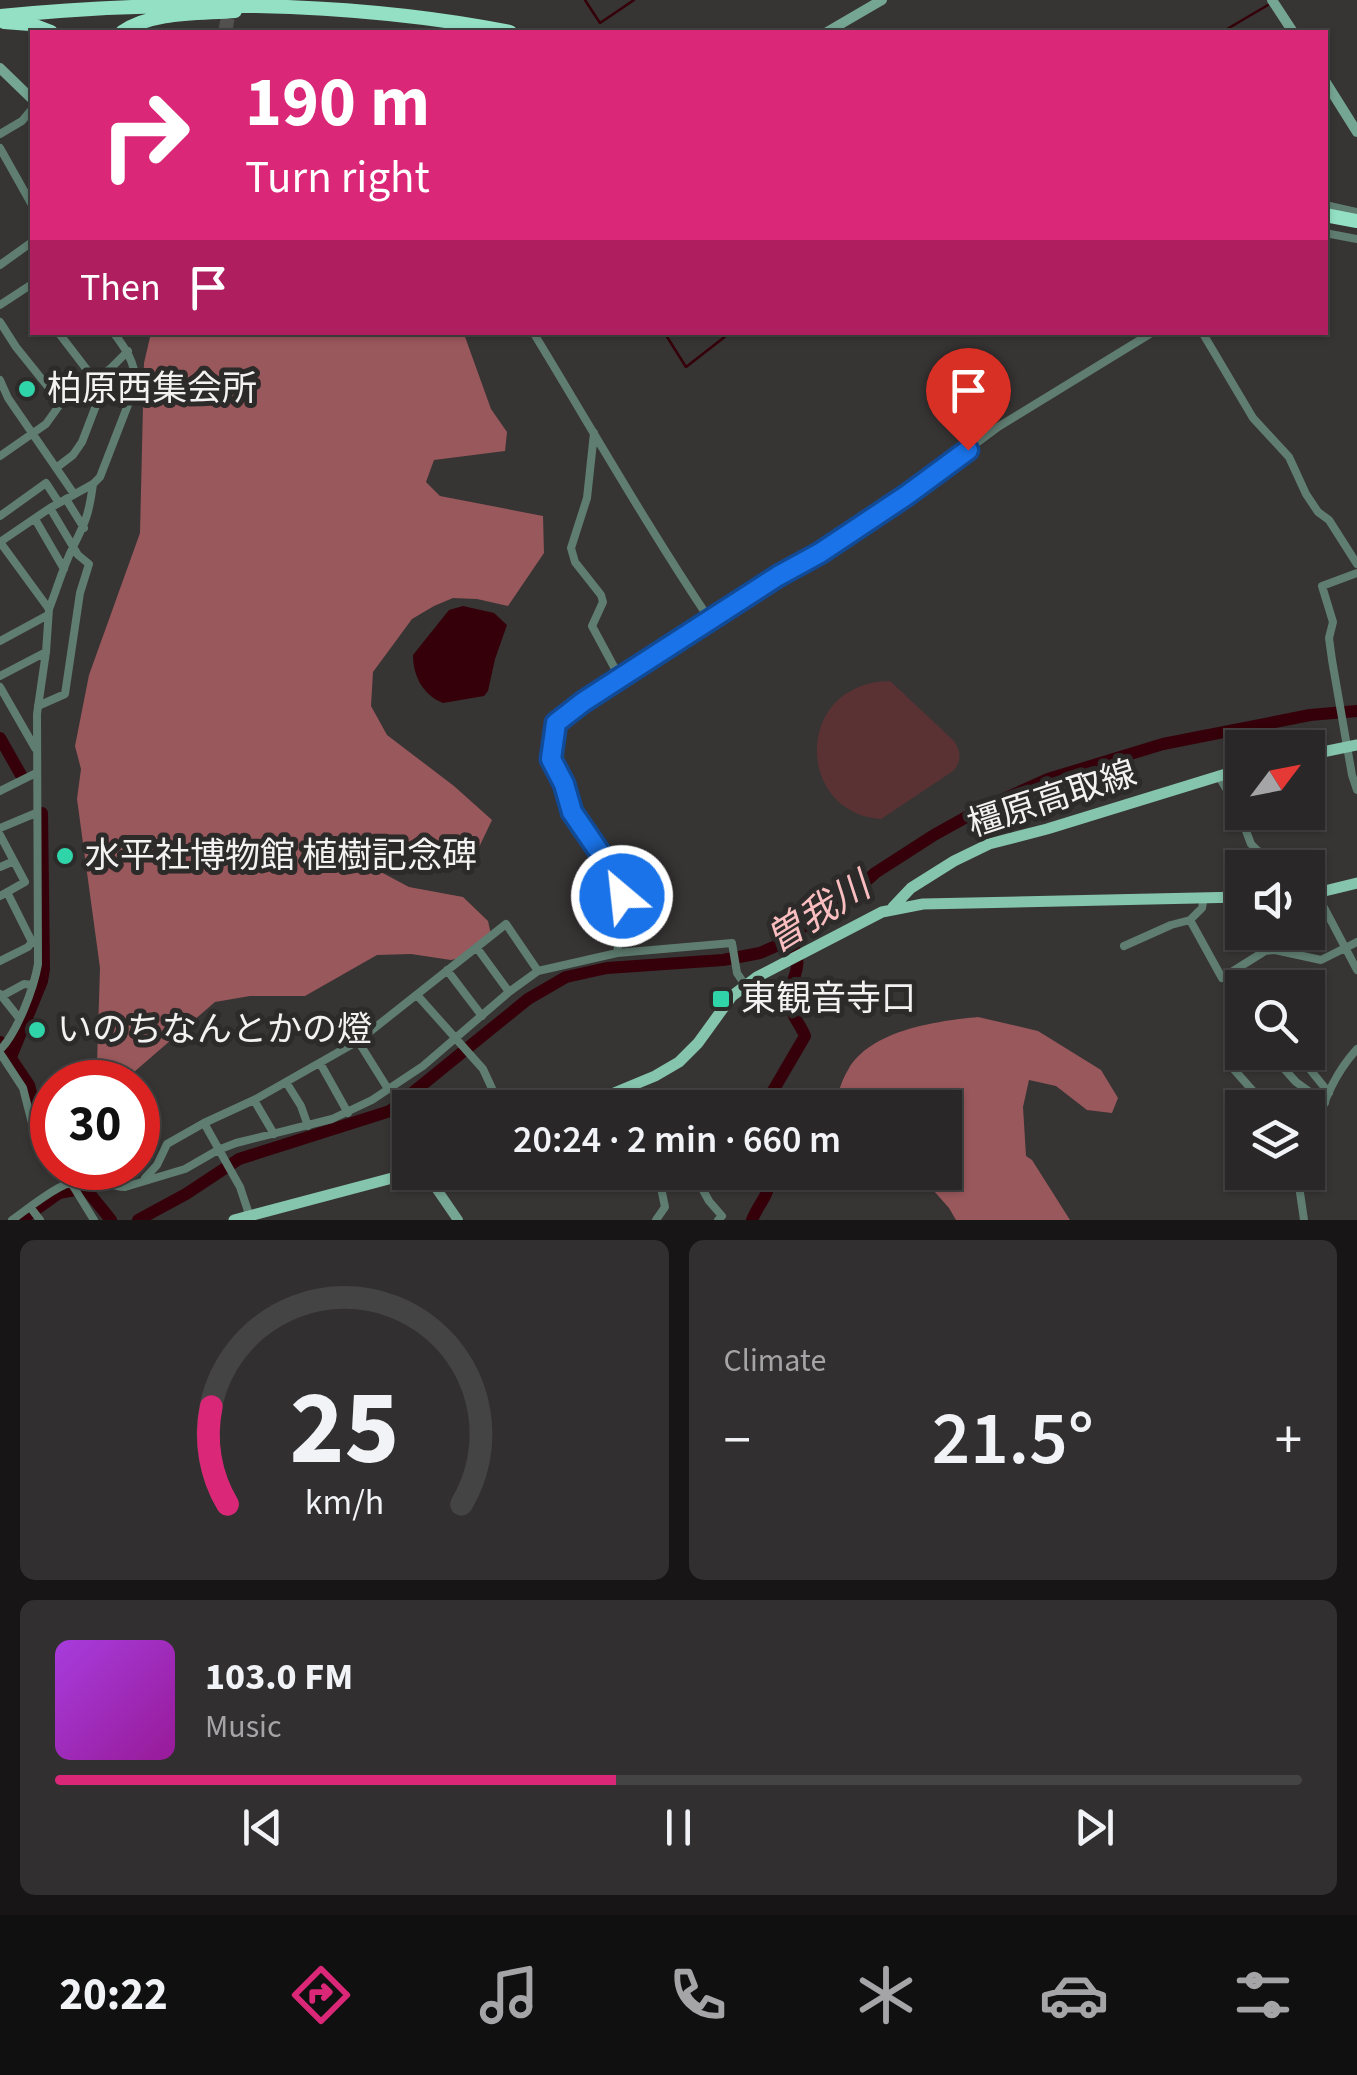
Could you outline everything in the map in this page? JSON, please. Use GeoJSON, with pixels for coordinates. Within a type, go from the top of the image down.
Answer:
{"type":"FeatureCollection","features":[{"type":"Feature","properties":{"kind":"highway"},"geometry":{"type":"LineString","coordinates":[[0,16],[58,0]]}},
{"type":"Feature","properties":{"kind":"highway"},"geometry":{"type":"LineString","coordinates":[[323,0],[344,2],[353,8]]}},
{"type":"Feature","properties":{"kind":"highway"},"geometry":{"type":"LineString","coordinates":[[0,16],[91,6],[258,4],[353,8],[498,30]]}},
{"type":"Feature","properties":{"kind":"highway"},"geometry":{"type":"LineString","coordinates":[[126,30],[170,16],[353,8]]}},
{"type":"Feature","properties":{"kind":"highway"},"geometry":{"type":"LineString","coordinates":[[0,16],[46,30]]}},
{"type":"Feature","properties":{"kind":"highway"},"geometry":{"type":"LineString","coordinates":[[1328,216],[1357,221]]}},
{"type":"Feature","properties":{"kind":"main road"},"geometry":{"type":"LineString","coordinates":[[1325,752],[1352,746]]}},
{"type":"Feature","properties":{"kind":"main road","name":"橿原高取線"},"geometry":{"type":"LineString","coordinates":[[892,909],[911,888],[989,844],[1225,773]]}},
{"type":"Feature","properties":{"kind":"main road"},"geometry":{"type":"LineString","coordinates":[[1325,892],[1357,883]]}},
{"type":"Feature","properties":{"kind":"main road","name":"橿原高取線"},"geometry":{"type":"LineString","coordinates":[[621,1090],[668,1069],[688,1053],[727,1002],[745,986],[892,909],[922,904],[1225,897]]}},
{"type":"Feature","properties":{"kind":"main road"},"geometry":{"type":"LineString","coordinates":[[240,1218],[392,1179]]}},
{"type":"Feature","properties":{"kind":"street"},"geometry":{"type":"LineString","coordinates":[[830,30],[882,0]]}},
{"type":"Feature","properties":{"kind":"street"},"geometry":{"type":"LineString","coordinates":[[1274,4],[1293,30]]}},
{"type":"Feature","properties":{"kind":"street"},"geometry":{"type":"LineString","coordinates":[[0,68],[30,97]]}},
{"type":"Feature","properties":{"kind":"street"},"geometry":{"type":"LineString","coordinates":[[1328,86],[1357,132]]}},
{"type":"Feature","properties":{"kind":"street"},"geometry":{"type":"LineString","coordinates":[[0,134],[30,111]]}},
{"type":"Feature","properties":{"kind":"street"},"geometry":{"type":"LineString","coordinates":[[0,148],[30,201]]}},
{"type":"Feature","properties":{"kind":"street"},"geometry":{"type":"LineString","coordinates":[[1328,206],[1357,212]]}},
{"type":"Feature","properties":{"kind":"street"},"geometry":{"type":"LineString","coordinates":[[1328,234],[1357,240]]}},
{"type":"Feature","properties":{"kind":"street"},"geometry":{"type":"LineString","coordinates":[[0,265],[30,243]]}},
{"type":"Feature","properties":{"kind":"street"},"geometry":{"type":"LineString","coordinates":[[0,305],[30,290]]}},
{"type":"Feature","properties":{"kind":"street"},"geometry":{"type":"LineString","coordinates":[[0,322],[61,403]]}},
{"type":"Feature","properties":{"kind":"street"},"geometry":{"type":"LineString","coordinates":[[60,335],[94,379]]}},
{"type":"Feature","properties":{"kind":"street"},"geometry":{"type":"LineString","coordinates":[[49,612],[0,542],[100,477],[136,384],[128,351],[116,335]]}},
{"type":"Feature","properties":{"kind":"street"},"geometry":{"type":"LineString","coordinates":[[536,335],[641,515],[710,620]]}},
{"type":"Feature","properties":{"kind":"street"},"geometry":{"type":"LineString","coordinates":[[617,953],[622,885],[572,812],[551,759],[556,723],[907,495],[998,428],[1149,335]]}},
{"type":"Feature","properties":{"kind":"street"},"geometry":{"type":"LineString","coordinates":[[1204,335],[1252,418],[1289,456],[1306,494],[1329,520],[1357,564]]}},
{"type":"Feature","properties":{"kind":"street"},"geometry":{"type":"LineString","coordinates":[[0,456],[46,424],[61,403],[110,369],[128,351]]}},
{"type":"Feature","properties":{"kind":"street"},"geometry":{"type":"LineString","coordinates":[[56,468],[82,442],[110,369]]}},
{"type":"Feature","properties":{"kind":"street"},"geometry":{"type":"LineString","coordinates":[[0,380],[4,401],[56,468],[73,546],[89,564],[80,592],[66,694],[38,706]]}},
{"type":"Feature","properties":{"kind":"street"},"geometry":{"type":"LineString","coordinates":[[594,433],[587,498],[571,548],[575,562],[602,596],[592,626],[620,678]]}},
{"type":"Feature","properties":{"kind":"street"},"geometry":{"type":"LineString","coordinates":[[0,516],[46,484],[84,528]]}},
{"type":"Feature","properties":{"kind":"street"},"geometry":{"type":"LineString","coordinates":[[30,1112],[16,1073],[0,1051],[23,1017],[38,964],[36,750],[49,612],[73,546],[84,528],[94,484]]}},
{"type":"Feature","properties":{"kind":"street"},"geometry":{"type":"LineString","coordinates":[[34,519],[64,569]]}},
{"type":"Feature","properties":{"kind":"street"},"geometry":{"type":"LineString","coordinates":[[1357,573],[1322,586],[1333,622],[1329,638],[1344,728],[1352,746],[1352,775],[1357,790]]}},
{"type":"Feature","properties":{"kind":"street"},"geometry":{"type":"LineString","coordinates":[[0,641],[49,612]]}},
{"type":"Feature","properties":{"kind":"street"},"geometry":{"type":"LineString","coordinates":[[0,676],[46,652]]}},
{"type":"Feature","properties":{"kind":"street"},"geometry":{"type":"LineString","coordinates":[[0,687],[36,750]]}},
{"type":"Feature","properties":{"kind":"street"},"geometry":{"type":"LineString","coordinates":[[0,792],[36,773]]}},
{"type":"Feature","properties":{"kind":"street"},"geometry":{"type":"LineString","coordinates":[[1218,774],[1257,850]]}},
{"type":"Feature","properties":{"kind":"street"},"geometry":{"type":"LineString","coordinates":[[24,882],[0,832],[36,812]]}},
{"type":"Feature","properties":{"kind":"street"},"geometry":{"type":"LineString","coordinates":[[0,867],[14,860]]}},
{"type":"Feature","properties":{"kind":"street"},"geometry":{"type":"LineString","coordinates":[[35,942],[3,894],[24,882],[37,880]]}},
{"type":"Feature","properties":{"kind":"street"},"geometry":{"type":"LineString","coordinates":[[1124,946],[1190,920],[1202,908],[1204,897]]}},
{"type":"Feature","properties":{"kind":"street"},"geometry":{"type":"LineString","coordinates":[[1325,916],[1357,970]]}},
{"type":"Feature","properties":{"kind":"street"},"geometry":{"type":"LineString","coordinates":[[1190,920],[1222,978],[1264,951],[1320,960],[1357,942]]}},
{"type":"Feature","properties":{"kind":"street"},"geometry":{"type":"LineString","coordinates":[[160,1157],[167,1144],[204,1122],[254,1100],[358,1041],[506,924],[538,971]]}},
{"type":"Feature","properties":{"kind":"street"},"geometry":{"type":"LineString","coordinates":[[0,961],[35,942]]}},
{"type":"Feature","properties":{"kind":"street"},"geometry":{"type":"LineString","coordinates":[[160,1177],[274,1134],[348,1112],[424,1066],[508,992],[538,971],[617,953],[732,943],[737,973],[745,986]]}},
{"type":"Feature","properties":{"kind":"street"},"geometry":{"type":"LineString","coordinates":[[476,948],[508,992]]}},
{"type":"Feature","properties":{"kind":"street"},"geometry":{"type":"LineString","coordinates":[[447,970],[482,1016]]}},
{"type":"Feature","properties":{"kind":"street"},"geometry":{"type":"LineString","coordinates":[[23,1017],[1,995],[24,984],[32,985]]}},
{"type":"Feature","properties":{"kind":"street"},"geometry":{"type":"LineString","coordinates":[[417,995],[476,1059],[494,1090]]}},
{"type":"Feature","properties":{"kind":"street"},"geometry":{"type":"LineString","coordinates":[[358,1041],[388,1090]]}},
{"type":"Feature","properties":{"kind":"street"},"geometry":{"type":"LineString","coordinates":[[1325,1103],[1348,1058],[1357,1049]]}},
{"type":"Feature","properties":{"kind":"street"},"geometry":{"type":"LineString","coordinates":[[320,1062],[348,1112]]}},
{"type":"Feature","properties":{"kind":"street"},"geometry":{"type":"LineString","coordinates":[[16,1073],[28,1067]]}},
{"type":"Feature","properties":{"kind":"street"},"geometry":{"type":"LineString","coordinates":[[1234,1070],[1252,1090]]}},
{"type":"Feature","properties":{"kind":"street"},"geometry":{"type":"LineString","coordinates":[[1286,1070],[1307,1090]]}},
{"type":"Feature","properties":{"kind":"street"},"geometry":{"type":"LineString","coordinates":[[1310,1070],[1329,1093]]}},
{"type":"Feature","properties":{"kind":"street"},"geometry":{"type":"LineString","coordinates":[[286,1082],[308,1126]]}},
{"type":"Feature","properties":{"kind":"street"},"geometry":{"type":"LineString","coordinates":[[254,1100],[274,1134]]}},
{"type":"Feature","properties":{"kind":"street"},"geometry":{"type":"LineString","coordinates":[[204,1122],[240,1187],[248,1211],[240,1218]]}},
{"type":"Feature","properties":{"kind":"street"},"geometry":{"type":"LineString","coordinates":[[12,1220],[34,1212],[57,1190]]}},
{"type":"Feature","properties":{"kind":"street"},"geometry":{"type":"LineString","coordinates":[[77,1190],[94,1220]]}},
{"type":"Feature","properties":{"kind":"street"},"geometry":{"type":"LineString","coordinates":[[437,1190],[458,1220]]}},
{"type":"Feature","properties":{"kind":"street"},"geometry":{"type":"LineString","coordinates":[[656,1220],[665,1207],[662,1190]]}},
{"type":"Feature","properties":{"kind":"street"},"geometry":{"type":"LineString","coordinates":[[703,1190],[722,1216],[718,1220]]}},
{"type":"Feature","properties":{"kind":"street"},"geometry":{"type":"LineString","coordinates":[[1299,1190],[1304,1220]]}},
{"type":"Feature","properties":{"kind":"shaded area"},"geometry":{"type":"Polygon","coordinates":[[[151,335],[464,335],[491,409],[507,432],[505,451],[434,460],[426,482],[440,496],[543,516],[544,553],[508,606],[453,598],[412,619],[373,672],[371,706],[387,735],[492,820],[471,864],[384,837],[361,838],[377,870],[409,887],[463,897],[488,921],[492,939],[471,955],[451,960],[411,954],[377,955],[305,996],[250,996],[215,1002],[148,1060],[97,1060],[100,968],[77,799],[81,769],[75,746],[89,675],[140,533],[144,363],[151,335]]]}},
{"type":"Feature","properties":{"kind":"shaded area"},"geometry":{"type":"Polygon","coordinates":[[[463,606],[494,613],[507,625],[484,696],[443,703],[420,684],[413,655],[449,610],[463,606]]]}},
{"type":"Feature","properties":{"kind":"shaded area"},"geometry":{"type":"Polygon","coordinates":[[[890,681],[954,741],[959,756],[953,771],[881,819],[853,812],[833,796],[821,774],[817,749],[822,724],[835,703],[858,687],[890,681]]]}},
{"type":"Feature","properties":{"kind":"shaded area"},"geometry":{"type":"Polygon","coordinates":[[[978,1017],[1038,1031],[1101,1070],[1118,1098],[1112,1113],[1087,1110],[1056,1086],[1029,1080],[1023,1107],[1026,1156],[1070,1220],[956,1220],[933,1190],[962,1190],[962,1090],[839,1090],[858,1056],[872,1045],[906,1030],[978,1017]]]}},
{"type":"Feature","properties":{"kind":"waterway"},"geometry":{"type":"LineString","coordinates":[[585,0],[600,23],[634,0]]}},
{"type":"Feature","properties":{"kind":"waterway"},"geometry":{"type":"LineString","coordinates":[[1225,30],[1268,5]]}},
{"type":"Feature","properties":{"kind":"waterway"},"geometry":{"type":"LineString","coordinates":[[666,335],[686,367],[727,335]]}},
{"type":"Feature","properties":{"kind":"waterway","name":"曽我川"},"geometry":{"type":"LineString","coordinates":[[138,1220],[239,1159],[390,1111],[528,999],[566,977],[607,968],[723,960],[760,953],[790,940],[875,873],[934,835],[1048,779],[1163,744],[1310,715],[1357,711]]}},
{"type":"Feature","properties":{"kind":"waterway"},"geometry":{"type":"LineString","coordinates":[[0,738],[21,775]]}},
{"type":"Feature","properties":{"kind":"waterway"},"geometry":{"type":"LineString","coordinates":[[11,1057],[44,969],[42,813]]}},
{"type":"Feature","properties":{"kind":"waterway"},"geometry":{"type":"LineString","coordinates":[[774,1090],[805,1036],[790,1005],[797,967],[790,940]]}},
{"type":"Feature","properties":{"kind":"waterway"},"geometry":{"type":"LineString","coordinates":[[0,1042],[30,1089]]}},
{"type":"Feature","properties":{"kind":"waterway"},"geometry":{"type":"LineString","coordinates":[[21,1220],[59,1193],[75,1190]]}},
{"type":"Feature","properties":{"kind":"waterway"},"geometry":{"type":"LineString","coordinates":[[87,1190],[111,1220]]}},
{"type":"Feature","properties":{"kind":"waterway"},"geometry":{"type":"LineString","coordinates":[[752,1220],[767,1190]]}},
{"type":"Feature","properties":{"kind":"tunnel"},"geometry":{"type":"LineString","coordinates":[[225,30],[231,1]]}},
{"type":"Feature","properties":{"kind":"place","name":"柏原西集会所"},"geometry":{"type":"Point","coordinates":[27,389]}},
{"type":"Feature","properties":{"kind":"place","name":"水平社博物館 植樹記念碑"},"geometry":{"type":"Point","coordinates":[65,856]}},
{"type":"Feature","properties":{"kind":"place","name":"東観音寺口"},"geometry":{"type":"Point","coordinates":[721,999]}},
{"type":"Feature","properties":{"kind":"place","name":"いのちなんとかの燈"},"geometry":{"type":"Point","coordinates":[37,1030]}},
{"type":"Feature","properties":{"kind":"route"},"geometry":{"type":"LineString","coordinates":[[622,896],[622,885],[572,812],[551,759],[556,723],[778,576],[820,553],[968,450]]}}]}
